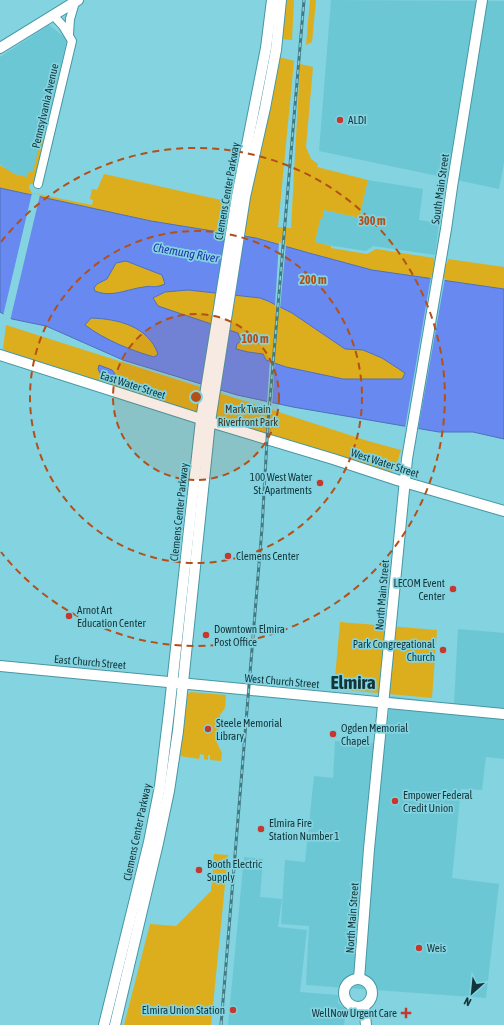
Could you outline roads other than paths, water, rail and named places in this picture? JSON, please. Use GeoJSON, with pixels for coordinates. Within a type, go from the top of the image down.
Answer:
{"type":"FeatureCollection","features":[{"type":"Feature","properties":{"kind":"main road","name":"Clemens Center Parkway"},"geometry":{"type":"LineString","coordinates":[[104,1025],[149,842],[177,683],[208,404],[270,26],[272,0]]}},
{"type":"Feature","properties":{"kind":"main road","name":"Clemens Center Parkway"},"geometry":{"type":"LineString","coordinates":[[241,197],[264,115],[276,50],[281,0]]}},
{"type":"Feature","properties":{"kind":"main road","name":"South Main Street"},"geometry":{"type":"LineString","coordinates":[[420,381],[482,0]]}},
{"type":"Feature","properties":{"kind":"main road","name":"Pennsylvania Avenue"},"geometry":{"type":"LineString","coordinates":[[0,48],[76,1]]}},
{"type":"Feature","properties":{"kind":"main road","name":"East Water Street"},"geometry":{"type":"LineString","coordinates":[[0,355],[259,437]]}},
{"type":"Feature","properties":{"kind":"main road","name":"North Main Street"},"geometry":{"type":"LineString","coordinates":[[359,979],[369,849],[405,483],[420,381]]}},
{"type":"Feature","properties":{"kind":"main road","name":"West Water Street"},"geometry":{"type":"LineString","coordinates":[[259,437],[333,459],[405,483],[504,510]]}},
{"type":"Feature","properties":{"kind":"main road","name":"East Church Street"},"geometry":{"type":"LineString","coordinates":[[0,666],[177,683]]}},
{"type":"Feature","properties":{"kind":"main road","name":"Clemens Center Parkway"},"geometry":{"type":"LineString","coordinates":[[115,1025],[163,820],[178,731],[177,683]]}},
{"type":"Feature","properties":{"kind":"main road","name":"West Church Street"},"geometry":{"type":"LineString","coordinates":[[177,683],[504,714]]}},
{"type":"Feature","properties":{"kind":"main road"},"geometry":{"type":"LineString","coordinates":[[359,979],[368,984],[372,993],[371,999],[364,1006],[358,1008],[351,1006],[344,997],[344,990],[347,984],[353,980],[359,979]]}},
{"type":"Feature","properties":{"kind":"main road"},"geometry":{"type":"LineString","coordinates":[[364,1006],[366,1025]]}},
{"type":"Feature","properties":{"kind":"street","name":"Pennsylvania Avenue"},"geometry":{"type":"LineString","coordinates":[[38,184],[70,55],[72,41],[69,34],[70,19],[76,1]]}},
{"type":"Feature","properties":{"kind":"street"},"geometry":{"type":"LineString","coordinates":[[53,15],[69,34]]}},
{"type":"Feature","properties":{"kind":"water","name":"Chemung River"},"geometry":{"type":"Polygon","coordinates":[[[0,188],[151,221],[256,238],[372,270],[504,289],[504,439],[473,432],[439,432],[293,407],[237,395],[123,360],[46,326],[12,319],[0,312],[0,188]],[[126,261],[116,263],[107,279],[97,284],[94,288],[95,291],[107,294],[165,284],[162,275],[126,261]],[[188,290],[165,292],[153,298],[158,306],[238,333],[241,341],[237,344],[236,349],[263,354],[266,360],[286,367],[343,379],[402,379],[405,373],[382,358],[363,350],[345,349],[292,313],[260,298],[188,290]],[[91,318],[85,325],[109,340],[127,348],[154,357],[158,354],[153,344],[147,337],[140,331],[121,322],[91,318]]]}},
{"type":"Feature","properties":{"kind":"water"},"geometry":{"type":"Polygon","coordinates":[[[99,365],[112,370],[116,375],[111,378],[101,375],[98,369],[99,365]]]}},
{"type":"Feature","properties":{"kind":"railway"},"geometry":{"type":"LineString","coordinates":[[221,1025],[262,528],[268,423],[304,0]]}},
{"type":"Feature","properties":{"kind":"place","name":"ALDI"},"geometry":{"type":"Point","coordinates":[340,120]}},
{"type":"Feature","properties":{"kind":"place","name":"100 West Water St. Apartments"},"geometry":{"type":"Point","coordinates":[320,483]}},
{"type":"Feature","properties":{"kind":"place","name":"Clemens Center"},"geometry":{"type":"Point","coordinates":[228,556]}},
{"type":"Feature","properties":{"kind":"place","name":"LECOM Event Center"},"geometry":{"type":"Point","coordinates":[453,589]}},
{"type":"Feature","properties":{"kind":"place","name":"Arnot Art Education Center"},"geometry":{"type":"Point","coordinates":[69,616]}},
{"type":"Feature","properties":{"kind":"place","name":"Downtown Elmira Post Office"},"geometry":{"type":"Point","coordinates":[206,635]}},
{"type":"Feature","properties":{"kind":"place","name":"Park Congregational Church"},"geometry":{"type":"Point","coordinates":[443,650]}},
{"type":"Feature","properties":{"kind":"place","name":"Steele Memorial Library"},"geometry":{"type":"Point","coordinates":[208,729]}},
{"type":"Feature","properties":{"kind":"place","name":"Ogden Memorial Chapel"},"geometry":{"type":"Point","coordinates":[333,734]}},
{"type":"Feature","properties":{"kind":"place","name":"Empower Federal Credit Union"},"geometry":{"type":"Point","coordinates":[395,801]}},
{"type":"Feature","properties":{"kind":"place","name":"Elmira Fire Station Number 1"},"geometry":{"type":"Point","coordinates":[261,829]}},
{"type":"Feature","properties":{"kind":"place","name":"Booth Electric Supply"},"geometry":{"type":"Point","coordinates":[199,870]}},
{"type":"Feature","properties":{"kind":"place","name":"Weis"},"geometry":{"type":"Point","coordinates":[419,948]}},
{"type":"Feature","properties":{"kind":"place","name":"Elmira Union Station"},"geometry":{"type":"Point","coordinates":[233,1010]}},
{"type":"Feature","properties":{"kind":"place","name":"WellNow Urgent Care"},"geometry":{"type":"Point","coordinates":[406,1013]}},
{"type":"Feature","properties":{"kind":"district","name":"Elmira"},"geometry":{"type":"Point","coordinates":[353,682]}},
{"type":"Feature","properties":{"kind":"park label","name":"Mark Twain Riverfront Park"},"geometry":{"type":"Point","coordinates":[248,415]}}]}
